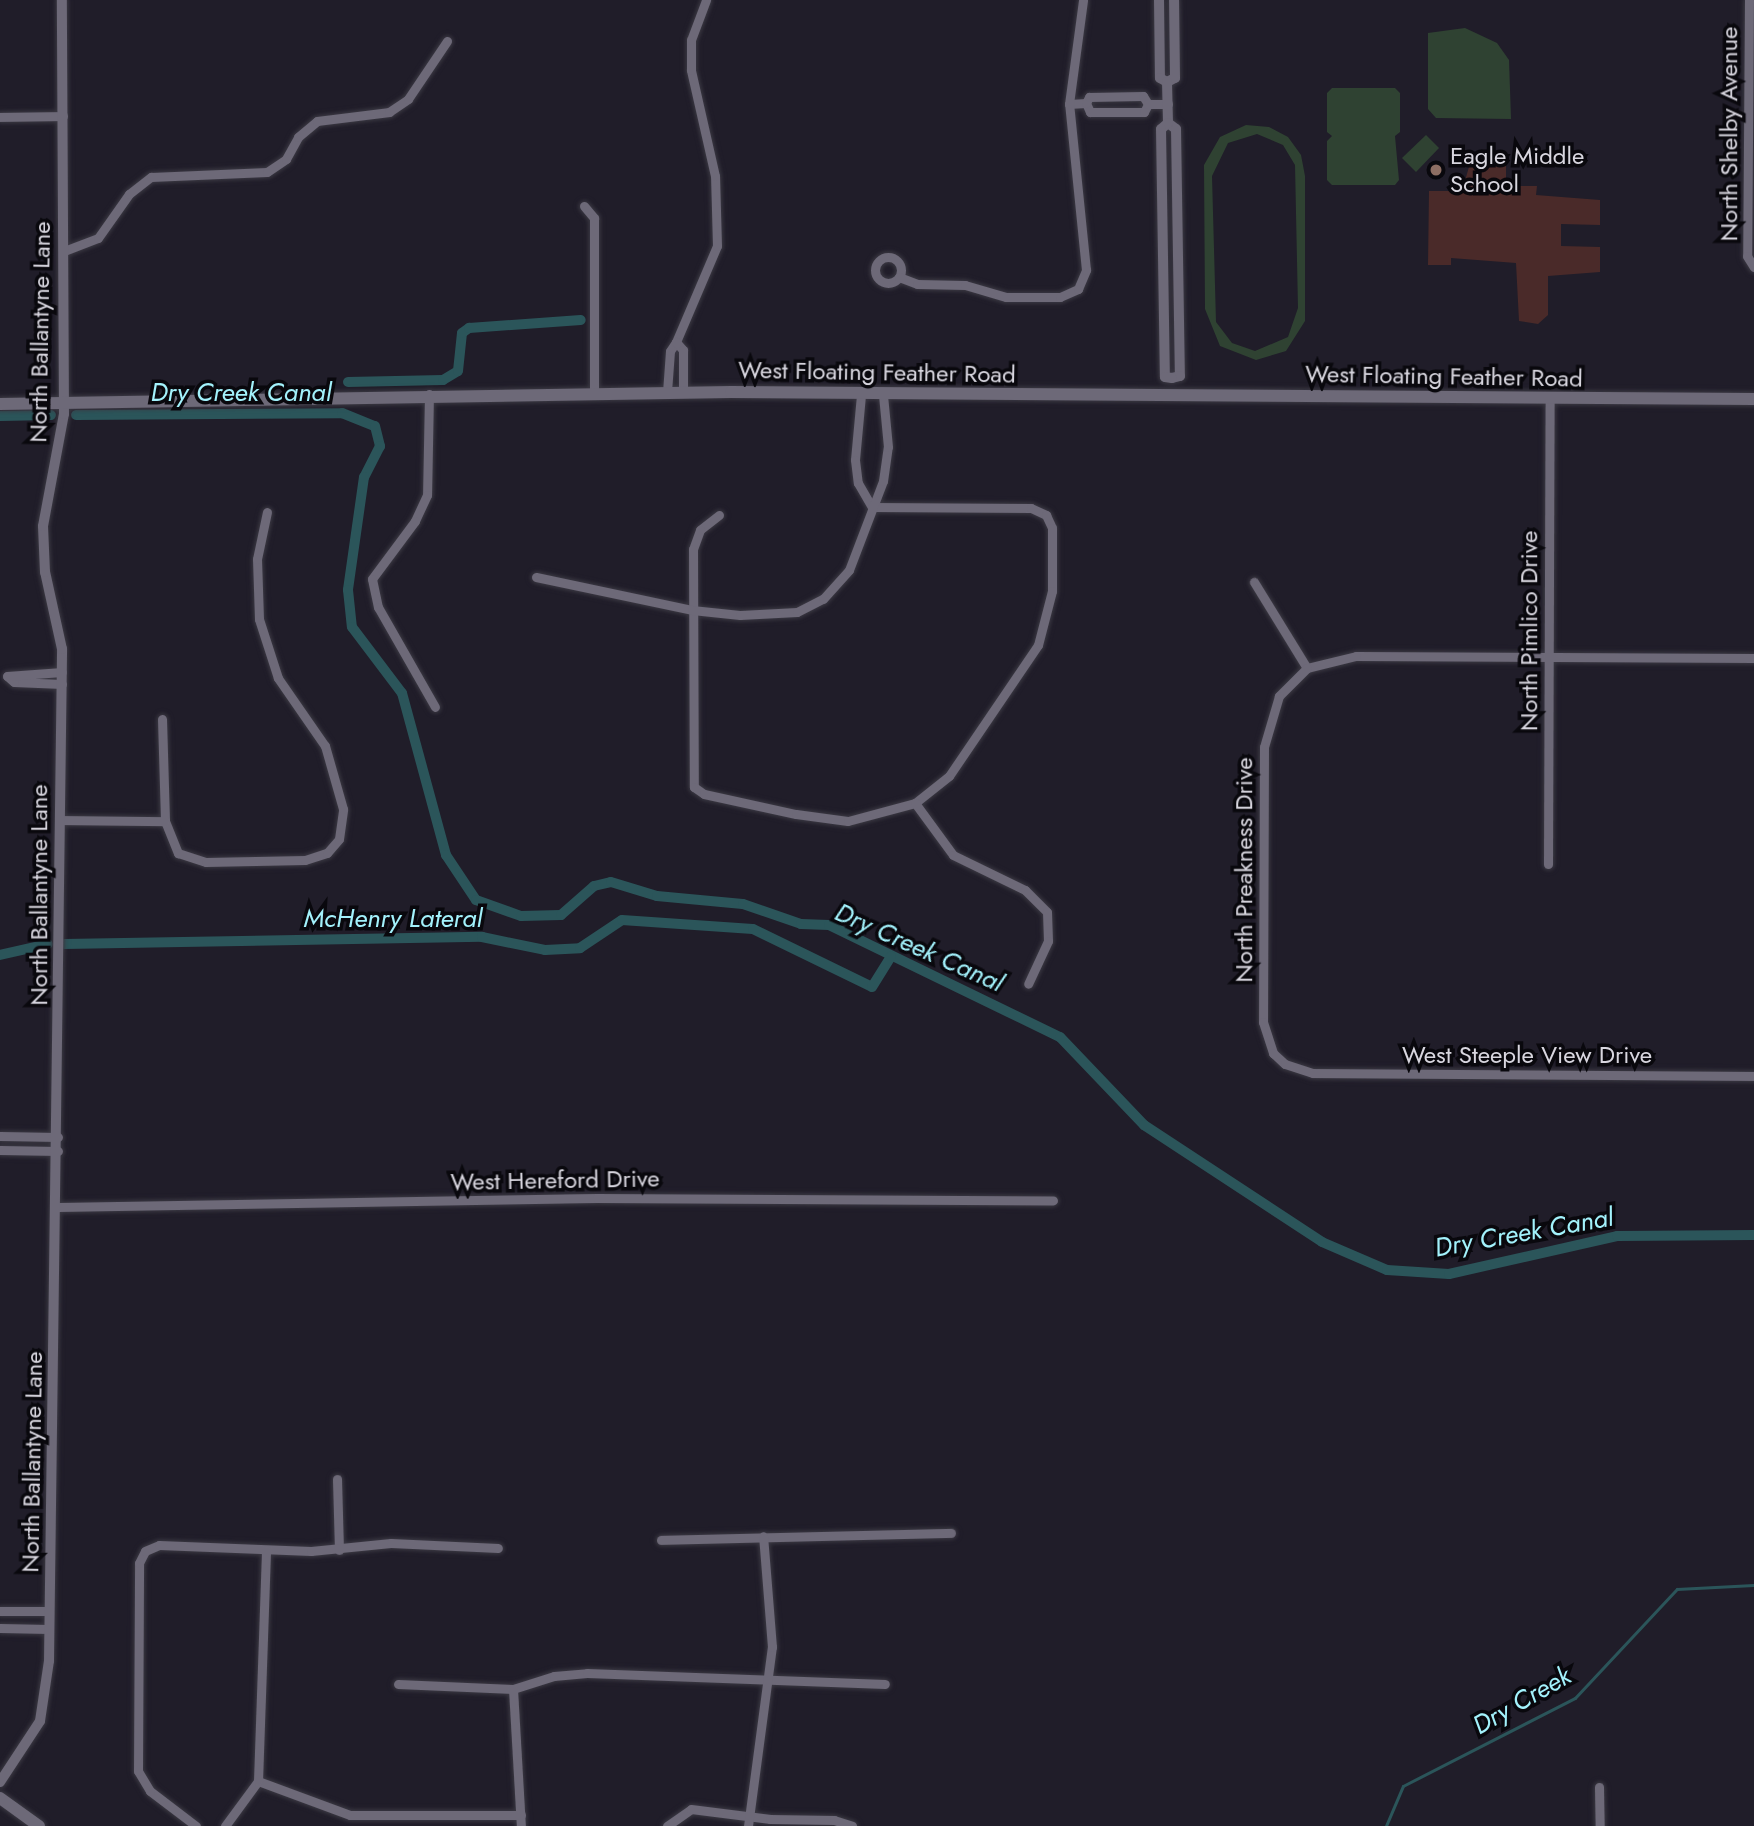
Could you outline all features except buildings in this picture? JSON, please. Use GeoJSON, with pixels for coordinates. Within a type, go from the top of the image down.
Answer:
{"type":"FeatureCollection","features":[{"type":"Feature","properties":{"kind":"main road","name":"West Floating Feather Road"},"geometry":{"type":"LineString","coordinates":[[0,404],[429,394],[667,392],[861,395],[1172,393],[1754,399]]}},
{"type":"Feature","properties":{"kind":"main road"},"geometry":{"type":"LineString","coordinates":[[0,1798],[39,1826]]}},
{"type":"Feature","properties":{"kind":"street","name":"North Ballantyne Lane"},"geometry":{"type":"LineString","coordinates":[[0,1782],[45,1709],[49,1629],[58,1207],[62,672],[58,615],[45,572],[43,526],[64,403],[62,0]]}},
{"type":"Feature","properties":{"kind":"street"},"geometry":{"type":"LineString","coordinates":[[667,392],[676,342],[717,246],[715,176],[691,70],[691,40],[706,0]]}},
{"type":"Feature","properties":{"kind":"street"},"geometry":{"type":"LineString","coordinates":[[899,277],[917,284],[965,285],[1006,297],[1060,297],[1078,289],[1086,270],[1069,104],[1083,0]]}},
{"type":"Feature","properties":{"kind":"street"},"geometry":{"type":"LineString","coordinates":[[1159,0],[1160,78],[1167,82]]}},
{"type":"Feature","properties":{"kind":"street"},"geometry":{"type":"LineString","coordinates":[[1167,82],[1175,78],[1174,0]]}},
{"type":"Feature","properties":{"kind":"street","name":"North Shelby Avenue"},"geometry":{"type":"LineString","coordinates":[[1749,0],[1747,256],[1754,267]]}},
{"type":"Feature","properties":{"kind":"street"},"geometry":{"type":"LineString","coordinates":[[64,251],[98,238],[129,194],[151,177],[267,172],[286,159],[298,137],[317,121],[389,112],[408,99],[447,41]]}},
{"type":"Feature","properties":{"kind":"street"},"geometry":{"type":"LineString","coordinates":[[1167,82],[1168,123],[1176,129],[1180,362],[1180,376],[1172,379],[1172,393]]}},
{"type":"Feature","properties":{"kind":"street"},"geometry":{"type":"LineString","coordinates":[[1086,103],[1090,97],[1143,96],[1148,104]]}},
{"type":"Feature","properties":{"kind":"street"},"geometry":{"type":"LineString","coordinates":[[1069,104],[1086,103]]}},
{"type":"Feature","properties":{"kind":"street"},"geometry":{"type":"LineString","coordinates":[[1086,103],[1090,111],[1144,111],[1148,104]]}},
{"type":"Feature","properties":{"kind":"street"},"geometry":{"type":"LineString","coordinates":[[1148,104],[1167,104]]}},
{"type":"Feature","properties":{"kind":"street"},"geometry":{"type":"LineString","coordinates":[[0,117],[63,116]]}},
{"type":"Feature","properties":{"kind":"street"},"geometry":{"type":"LineString","coordinates":[[584,206],[594,218],[594,394]]}},
{"type":"Feature","properties":{"kind":"street"},"geometry":{"type":"LineString","coordinates":[[676,342],[683,350],[683,392]]}},
{"type":"Feature","properties":{"kind":"street"},"geometry":{"type":"LineString","coordinates":[[429,394],[427,495],[372,579],[384,618],[435,707]]}},
{"type":"Feature","properties":{"kind":"street"},"geometry":{"type":"LineString","coordinates":[[861,395],[855,460],[858,483],[872,507]]}},
{"type":"Feature","properties":{"kind":"street"},"geometry":{"type":"LineString","coordinates":[[536,577],[692,610],[769,617],[823,599],[849,570],[883,481],[888,447],[883,395]]}},
{"type":"Feature","properties":{"kind":"street","name":"North Pimlico Drive"},"geometry":{"type":"LineString","coordinates":[[1548,864],[1550,398]]}},
{"type":"Feature","properties":{"kind":"street"},"geometry":{"type":"LineString","coordinates":[[719,515],[700,530],[693,550],[694,787],[730,800],[848,821],[915,803],[948,776],[1038,645],[1052,591],[1052,528],[1046,515],[1031,508],[872,507]]}},
{"type":"Feature","properties":{"kind":"street"},"geometry":{"type":"LineString","coordinates":[[162,719],[164,821],[178,853],[206,862],[305,860],[327,853],[339,839],[343,809],[325,747],[278,678],[259,619],[257,559],[267,512]]}},
{"type":"Feature","properties":{"kind":"street"},"geometry":{"type":"LineString","coordinates":[[1254,582],[1307,668],[1356,656],[1754,658]]}},
{"type":"Feature","properties":{"kind":"street","name":"North Preakness Drive"},"geometry":{"type":"LineString","coordinates":[[1299,1071],[1273,1053],[1263,1023],[1264,747],[1279,696],[1307,668]]}},
{"type":"Feature","properties":{"kind":"street"},"geometry":{"type":"LineString","coordinates":[[3,676],[62,672]]}},
{"type":"Feature","properties":{"kind":"street"},"geometry":{"type":"LineString","coordinates":[[3,676],[14,682],[62,684]]}},
{"type":"Feature","properties":{"kind":"street"},"geometry":{"type":"LineString","coordinates":[[915,803],[953,855],[1025,890],[1047,912],[1048,941],[1028,984]]}},
{"type":"Feature","properties":{"kind":"street"},"geometry":{"type":"LineString","coordinates":[[61,820],[164,821]]}},
{"type":"Feature","properties":{"kind":"street","name":"West Steeple View Drive"},"geometry":{"type":"LineString","coordinates":[[1299,1071],[1754,1076]]}},
{"type":"Feature","properties":{"kind":"street"},"geometry":{"type":"LineString","coordinates":[[0,1136],[58,1137]]}},
{"type":"Feature","properties":{"kind":"street"},"geometry":{"type":"LineString","coordinates":[[0,1150],[58,1151]]}},
{"type":"Feature","properties":{"kind":"street","name":"West Hereford Drive"},"geometry":{"type":"LineString","coordinates":[[58,1207],[611,1198],[1053,1200]]}},
{"type":"Feature","properties":{"kind":"street"},"geometry":{"type":"LineString","coordinates":[[337,1479],[339,1550]]}},
{"type":"Feature","properties":{"kind":"street"},"geometry":{"type":"LineString","coordinates":[[661,1540],[951,1534]]}},
{"type":"Feature","properties":{"kind":"street"},"geometry":{"type":"LineString","coordinates":[[749,1821],[768,1681],[772,1619],[763,1536]]}},
{"type":"Feature","properties":{"kind":"street"},"geometry":{"type":"LineString","coordinates":[[196,1826],[140,1778],[139,1563],[145,1551],[159,1545],[339,1550],[391,1543],[498,1548]]}},
{"type":"Feature","properties":{"kind":"street"},"geometry":{"type":"LineString","coordinates":[[225,1826],[258,1781],[266,1550]]}},
{"type":"Feature","properties":{"kind":"street"},"geometry":{"type":"LineString","coordinates":[[0,1611],[49,1611]]}},
{"type":"Feature","properties":{"kind":"street"},"geometry":{"type":"LineString","coordinates":[[0,1628],[49,1629]]}},
{"type":"Feature","properties":{"kind":"street"},"geometry":{"type":"LineString","coordinates":[[398,1684],[513,1689],[554,1676],[587,1674],[885,1684]]}},
{"type":"Feature","properties":{"kind":"street"},"geometry":{"type":"LineString","coordinates":[[513,1689],[521,1826]]}},
{"type":"Feature","properties":{"kind":"street"},"geometry":{"type":"LineString","coordinates":[[258,1781],[350,1815],[521,1815]]}},
{"type":"Feature","properties":{"kind":"street"},"geometry":{"type":"LineString","coordinates":[[1599,1787],[1600,1826]]}},
{"type":"Feature","properties":{"kind":"street"},"geometry":{"type":"LineString","coordinates":[[667,1826],[691,1809],[749,1821],[834,1820],[852,1826]]}},
{"type":"Feature","properties":{"kind":"green space"},"geometry":{"type":"Polygon","coordinates":[[[1465,28],[1497,43],[1509,60],[1511,119],[1436,118],[1428,109],[1428,33],[1465,28]]]}},
{"type":"Feature","properties":{"kind":"green space"},"geometry":{"type":"Polygon","coordinates":[[[1332,88],[1395,88],[1400,93],[1400,132],[1395,136],[1399,180],[1395,185],[1332,185],[1327,180],[1327,141],[1332,136],[1327,132],[1327,93],[1332,88]]]}},
{"type":"Feature","properties":{"kind":"green space"},"geometry":{"type":"Polygon","coordinates":[[[1246,125],[1269,127],[1288,137],[1301,155],[1305,176],[1305,321],[1286,351],[1256,360],[1220,346],[1205,309],[1204,165],[1220,137],[1246,125]],[[1257,134],[1228,143],[1212,176],[1216,322],[1232,343],[1255,351],[1288,337],[1298,308],[1295,165],[1283,145],[1257,134]]]}},
{"type":"Feature","properties":{"kind":"green space"},"geometry":{"type":"Polygon","coordinates":[[[1426,135],[1439,148],[1416,172],[1402,158],[1426,135]]]}},
{"type":"Feature","properties":{"kind":"waterway"},"geometry":{"type":"LineString","coordinates":[[348,382],[443,380],[458,371],[462,333],[469,328],[581,320]]}},
{"type":"Feature","properties":{"kind":"waterway","name":"Dry Creek Canal"},"geometry":{"type":"LineString","coordinates":[[76,415],[342,413],[375,426],[380,446],[364,477],[348,590],[352,627],[402,693],[446,855],[476,900],[521,916],[561,915],[594,886],[611,882],[657,896],[743,904],[801,924],[829,925],[1060,1037],[1144,1125],[1322,1242],[1387,1270],[1449,1274],[1617,1236],[1754,1235]]}},
{"type":"Feature","properties":{"kind":"waterway","name":"Dry Creek Canal"},"geometry":{"type":"LineString","coordinates":[[0,416],[51,415]]}},
{"type":"Feature","properties":{"kind":"waterway","name":"McHenry Lateral"},"geometry":{"type":"LineString","coordinates":[[64,944],[482,937],[545,950],[580,948],[622,920],[753,929],[872,987],[891,956]]}},
{"type":"Feature","properties":{"kind":"waterway","name":"McHenry Lateral"},"geometry":{"type":"LineString","coordinates":[[0,955],[48,944]]}},
{"type":"Feature","properties":{"kind":"waterway","name":"Dry Creek"},"geometry":{"type":"LineString","coordinates":[[1386,1826],[1403,1786],[1575,1698],[1677,1589],[1754,1585]]}},
{"type":"Feature","properties":{"kind":"place","name":"Eagle Middle School"},"geometry":{"type":"Point","coordinates":[1436,170]}}]}
